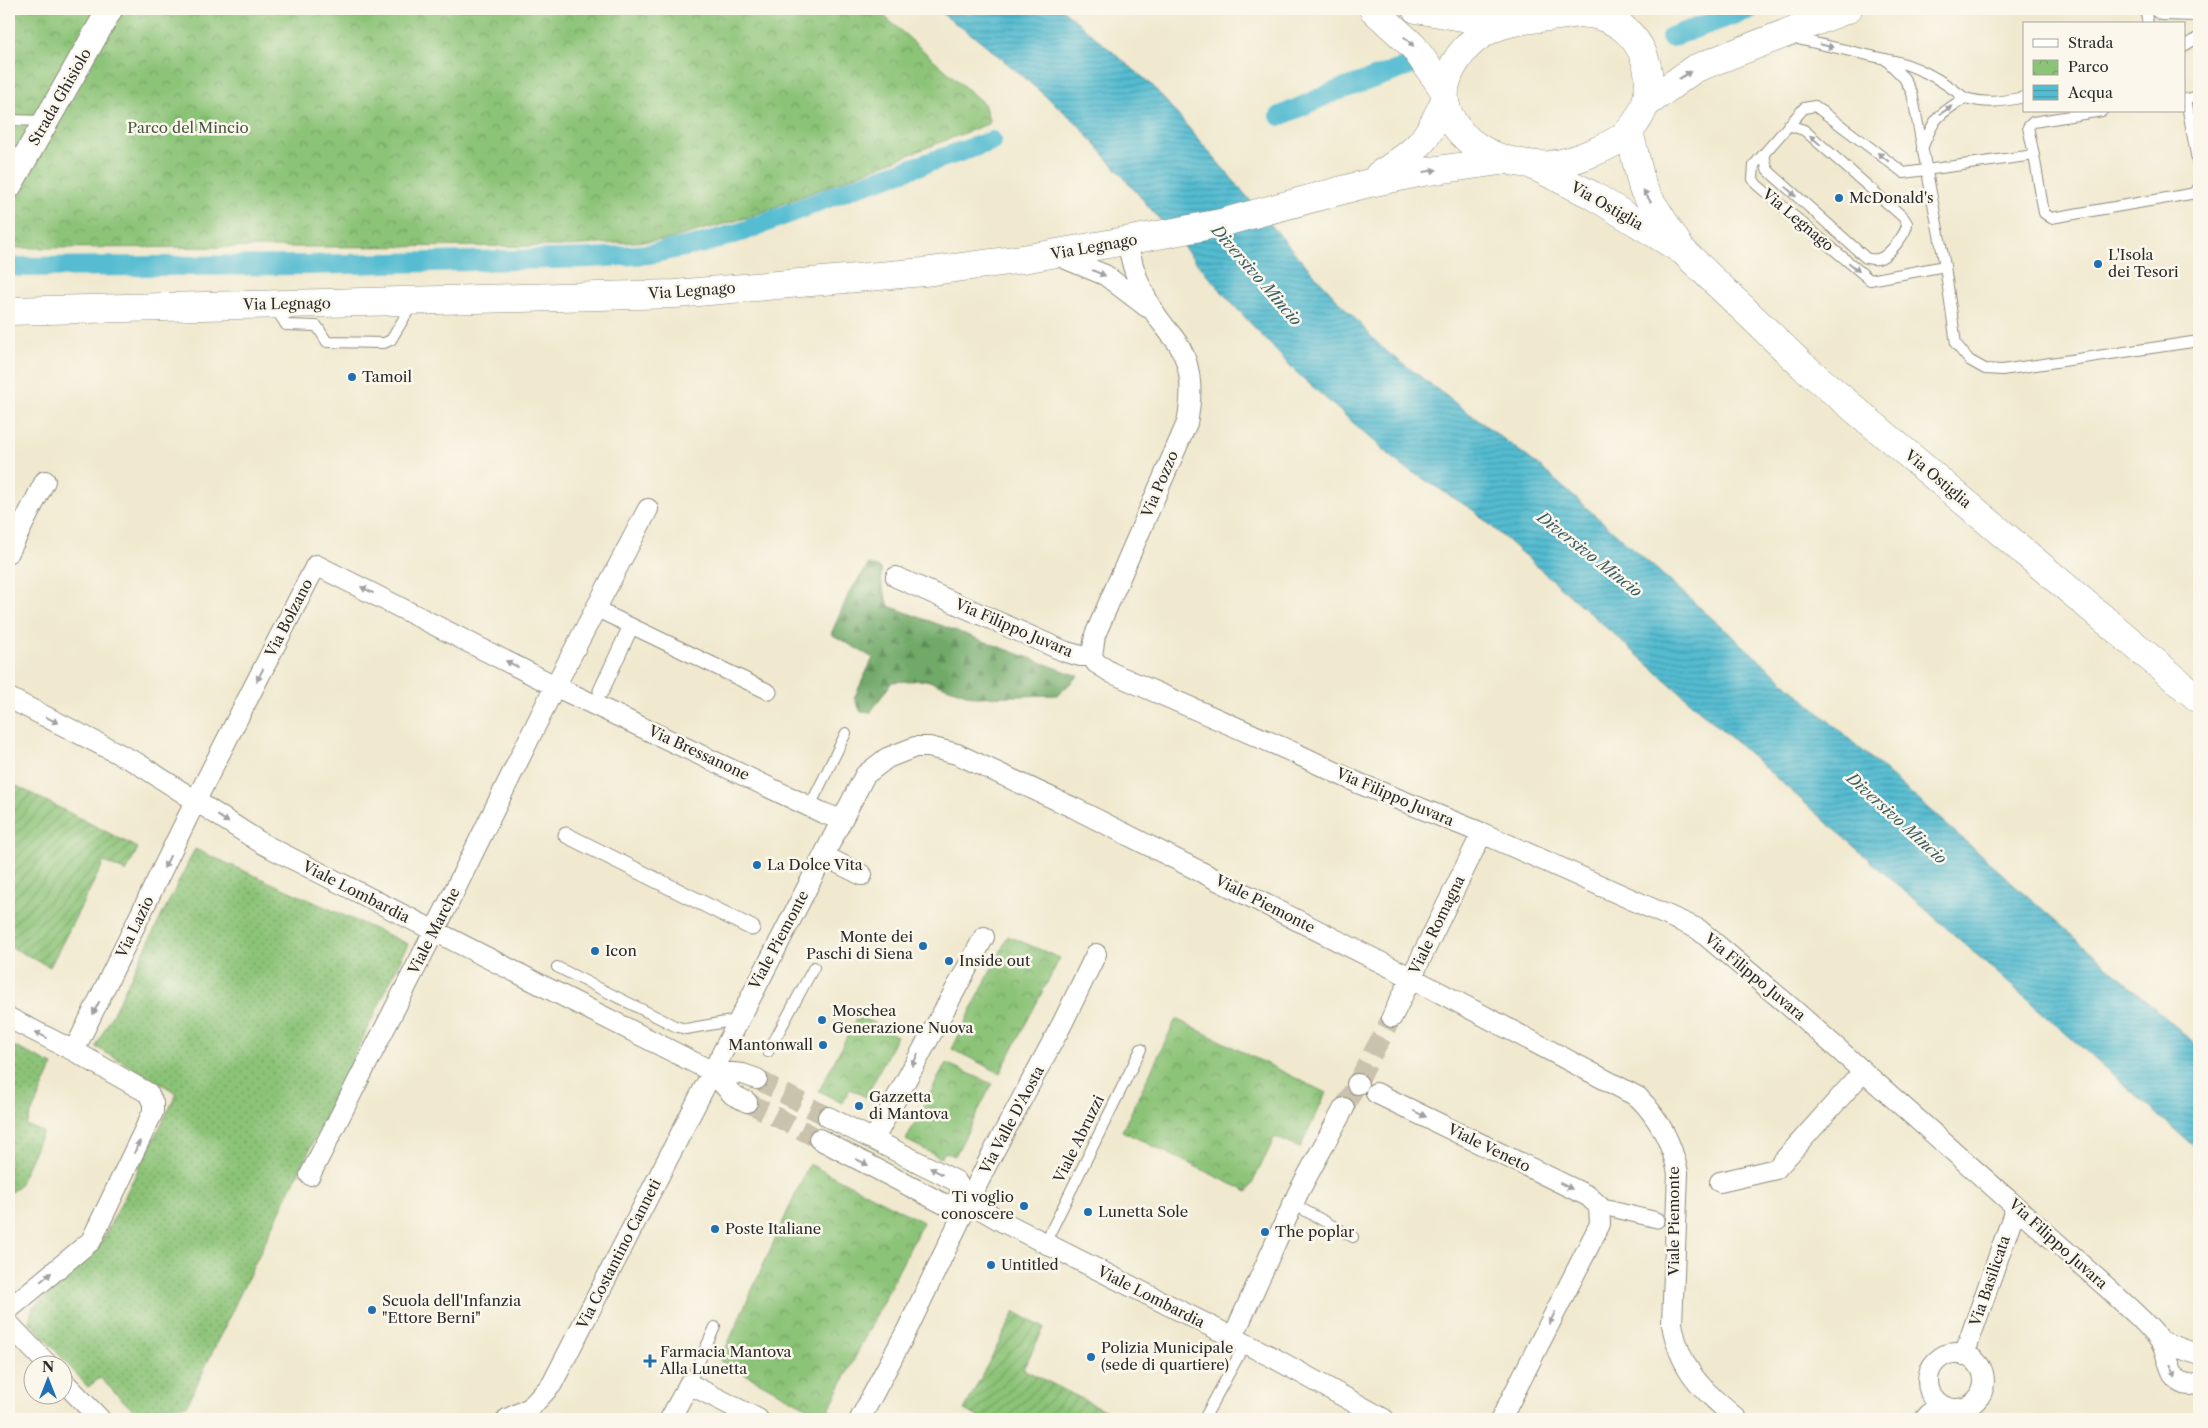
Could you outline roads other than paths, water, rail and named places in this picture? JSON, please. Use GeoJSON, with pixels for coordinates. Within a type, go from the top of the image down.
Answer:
{"type":"FeatureCollection","features":[{"type":"Feature","properties":{"kind":"main road"},"geometry":{"type":"LineString","coordinates":[[1374,9],[1413,46],[1444,95]]}},
{"type":"Feature","properties":{"kind":"main road"},"geometry":{"type":"LineString","coordinates":[[1416,9],[1503,24]]}},
{"type":"Feature","properties":{"kind":"main road","name":"Via Legnago"},"geometry":{"type":"LineString","coordinates":[[9,311],[675,294],[924,272],[1054,254],[1221,223],[1365,184],[1423,172],[1518,162],[1550,165],[1579,158],[1604,147],[1629,131],[1646,104],[1694,69],[1848,9]]}},
{"type":"Feature","properties":{"kind":"main road","name":"Via Legnago"},"geometry":{"type":"LineString","coordinates":[[1365,184],[1409,156],[1425,140],[1444,95],[1454,64],[1466,48],[1481,34],[1503,24],[1537,17],[1588,11],[1612,22],[1627,31],[1639,44],[1648,64],[1650,76],[1646,104]]}},
{"type":"Feature","properties":{"kind":"main road","name":"Via Legnago"},"geometry":{"type":"LineString","coordinates":[[1444,95],[1450,118],[1468,141],[1518,162]]}},
{"type":"Feature","properties":{"kind":"main road","name":"Via Ostiglia"},"geometry":{"type":"LineString","coordinates":[[1629,131],[1643,189],[1683,251]]}},
{"type":"Feature","properties":{"kind":"main road","name":"Via Ostiglia"},"geometry":{"type":"LineString","coordinates":[[1518,162],[1592,195],[1683,251],[1802,365],[2199,698]]}},
{"type":"Feature","properties":{"kind":"street","name":"Strada Ghisiolo"},"geometry":{"type":"LineString","coordinates":[[9,186],[110,9]]}},
{"type":"Feature","properties":{"kind":"street","name":"Via Pozzo"},"geometry":{"type":"LineString","coordinates":[[1092,656],[1095,634],[1187,423],[1191,385],[1186,360],[1177,343],[1155,314],[1136,278],[1130,260],[1141,238]]}},
{"type":"Feature","properties":{"kind":"street","name":"Via Pozzo"},"geometry":{"type":"LineString","coordinates":[[1054,254],[1105,276],[1155,314]]}},
{"type":"Feature","properties":{"kind":"street"},"geometry":{"type":"LineString","coordinates":[[9,552],[45,481]]}},
{"type":"Feature","properties":{"kind":"street","name":"Viale Marche"},"geometry":{"type":"LineString","coordinates":[[310,1176],[556,686],[648,509]]}},
{"type":"Feature","properties":{"kind":"street","name":"Via Bolzano"},"geometry":{"type":"LineString","coordinates":[[195,802],[316,565],[556,686]]}},
{"type":"Feature","properties":{"kind":"street","name":"Via Filippo Juvara"},"geometry":{"type":"LineString","coordinates":[[896,577],[1066,652],[1081,656],[1092,656],[1096,664],[1112,673],[1295,752],[1358,783],[1482,833],[1698,929],[1794,1010],[1862,1073],[2075,1258],[2160,1341],[2169,1359],[2173,1375],[2179,1382],[2188,1385],[2199,1384]]}},
{"type":"Feature","properties":{"kind":"street"},"geometry":{"type":"LineString","coordinates":[[596,609],[768,692]]}},
{"type":"Feature","properties":{"kind":"street"},"geometry":{"type":"LineString","coordinates":[[601,691],[631,626]]}},
{"type":"Feature","properties":{"kind":"street","name":"Via Bressanone"},"geometry":{"type":"LineString","coordinates":[[556,686],[842,820]]}},
{"type":"Feature","properties":{"kind":"street","name":"Viale Lombardia"},"geometry":{"type":"LineString","coordinates":[[9,698],[137,763],[263,844],[711,1071],[733,1095],[747,1102]]}},
{"type":"Feature","properties":{"kind":"street","name":"Viale Piemonte"},"geometry":{"type":"LineString","coordinates":[[711,1071],[865,775],[887,758],[915,748],[929,748],[957,754],[1074,808],[1412,978],[1638,1097],[1652,1111],[1674,1152],[1678,1173],[1672,1324],[1676,1347],[1696,1380],[1737,1419]]}},
{"type":"Feature","properties":{"kind":"street","name":"Via Lazio"},"geometry":{"type":"LineString","coordinates":[[74,1051],[195,802]]}},
{"type":"Feature","properties":{"kind":"street","name":"Viale Romagna"},"geometry":{"type":"LineString","coordinates":[[1392,1016],[1482,833]]}},
{"type":"Feature","properties":{"kind":"street"},"geometry":{"type":"LineString","coordinates":[[566,835],[752,928]]}},
{"type":"Feature","properties":{"kind":"street"},"geometry":{"type":"LineString","coordinates":[[824,856],[862,875]]}},
{"type":"Feature","properties":{"kind":"street"},"geometry":{"type":"LineString","coordinates":[[874,1139],[984,937]]}},
{"type":"Feature","properties":{"kind":"street","name":"Via Valle D'Aosta"},"geometry":{"type":"LineString","coordinates":[[860,1419],[908,1330],[987,1164],[1062,1024],[1096,954]]}},
{"type":"Feature","properties":{"kind":"street"},"geometry":{"type":"LineString","coordinates":[[9,1018],[74,1051],[148,1093],[153,1103],[153,1112],[91,1241],[9,1308]]}},
{"type":"Feature","properties":{"kind":"street","name":"Viale Lombardia"},"geometry":{"type":"LineString","coordinates":[[711,1071],[743,1074],[757,1080]]}},
{"type":"Feature","properties":{"kind":"street","name":"Via Costantino Canneti"},"geometry":{"type":"LineString","coordinates":[[507,1419],[530,1408],[552,1384],[711,1071]]}},
{"type":"Feature","properties":{"kind":"street"},"geometry":{"type":"LineString","coordinates":[[1720,1182],[1776,1170],[1862,1073]]}},
{"type":"Feature","properties":{"kind":"street","name":"Viale Veneto"},"geometry":{"type":"LineString","coordinates":[[1376,1093],[1588,1196],[1599,1206],[1657,1220]]}},
{"type":"Feature","properties":{"kind":"street"},"geometry":{"type":"LineString","coordinates":[[1238,1341],[1293,1204],[1344,1108]]}},
{"type":"Feature","properties":{"kind":"street","name":"Viale Lombardia"},"geometry":{"type":"LineString","coordinates":[[828,1117],[956,1182],[970,1203],[1045,1243],[1272,1357],[1384,1419]]}},
{"type":"Feature","properties":{"kind":"street"},"geometry":{"type":"LineString","coordinates":[[819,1139],[944,1204],[970,1203]]}},
{"type":"Feature","properties":{"kind":"street"},"geometry":{"type":"LineString","coordinates":[[1501,1419],[1600,1224],[1599,1206]]}},
{"type":"Feature","properties":{"kind":"street","name":"Via Basilicata"},"geometry":{"type":"LineString","coordinates":[[1964,1355],[2016,1207]]}},
{"type":"Feature","properties":{"kind":"street"},"geometry":{"type":"LineString","coordinates":[[9,1324],[39,1356]]}},
{"type":"Feature","properties":{"kind":"street","name":"Via Filippo Juvara"},"geometry":{"type":"LineString","coordinates":[[2160,1341],[2199,1355]]}},
{"type":"Feature","properties":{"kind":"street"},"geometry":{"type":"LineString","coordinates":[[1953,1354],[1964,1355],[1974,1361],[1981,1370],[1983,1381],[1980,1393],[1974,1402],[1964,1407],[1952,1408],[1939,1403],[1929,1389],[1930,1370],[1945,1356],[1953,1354]]}},
{"type":"Feature","properties":{"kind":"street"},"geometry":{"type":"LineString","coordinates":[[670,1419],[689,1384],[758,1419]]}},
{"type":"Feature","properties":{"kind":"street"},"geometry":{"type":"LineString","coordinates":[[72,1390],[100,1419]]}},
{"type":"Feature","properties":{"kind":"street"},"geometry":{"type":"LineString","coordinates":[[1925,1419],[1939,1403]]}},
{"type":"Feature","properties":{"kind":"lane"},"geometry":{"type":"LineString","coordinates":[[2145,9],[2148,22]]}},
{"type":"Feature","properties":{"kind":"lane"},"geometry":{"type":"LineString","coordinates":[[2152,9],[2161,15],[2199,16]]}},
{"type":"Feature","properties":{"kind":"lane"},"geometry":{"type":"LineString","coordinates":[[1780,35],[1903,62],[1922,70],[1965,98],[1984,103],[2001,103],[2023,97]]}},
{"type":"Feature","properties":{"kind":"lane"},"geometry":{"type":"LineString","coordinates":[[2186,45],[2199,37]]}},
{"type":"Feature","properties":{"kind":"lane"},"geometry":{"type":"LineString","coordinates":[[1886,59],[1904,78],[1912,93],[1921,150],[1945,266],[1956,344],[1969,360],[1985,369],[2002,370],[2199,341]]}},
{"type":"Feature","properties":{"kind":"lane"},"geometry":{"type":"LineString","coordinates":[[2186,99],[2199,96]]}},
{"type":"Feature","properties":{"kind":"lane"},"geometry":{"type":"LineString","coordinates":[[1921,150],[1935,119],[1944,110],[1965,98]]}},
{"type":"Feature","properties":{"kind":"lane"},"geometry":{"type":"LineString","coordinates":[[2186,104],[2199,171]]}},
{"type":"Feature","properties":{"kind":"lane","name":"Via Legnago"},"geometry":{"type":"LineString","coordinates":[[1945,266],[1870,280],[1757,186],[1753,176],[1754,165],[1804,108],[1815,106],[1904,174],[2034,155]]}},
{"type":"Feature","properties":{"kind":"lane"},"geometry":{"type":"LineString","coordinates":[[2096,112],[2033,122],[2028,127],[2044,213],[2051,218],[2196,193],[2199,184]]}},
{"type":"Feature","properties":{"kind":"lane"},"geometry":{"type":"LineString","coordinates":[[9,120],[46,121]]}},
{"type":"Feature","properties":{"kind":"lane"},"geometry":{"type":"LineString","coordinates":[[1764,154],[1767,169],[1866,258],[1877,260],[1882,258],[1906,233],[1907,223],[1903,217],[1804,130],[1788,125]]}},
{"type":"Feature","properties":{"kind":"lane"},"geometry":{"type":"LineString","coordinates":[[274,305],[286,325],[317,326],[327,342],[384,343],[391,340],[414,301]]}},
{"type":"Feature","properties":{"kind":"lane"},"geometry":{"type":"LineString","coordinates":[[810,806],[846,733]]}},
{"type":"Feature","properties":{"kind":"lane"},"geometry":{"type":"LineString","coordinates":[[557,967],[675,1026],[686,1028],[737,1020]]}},
{"type":"Feature","properties":{"kind":"lane"},"geometry":{"type":"LineString","coordinates":[[768,1052],[814,968]]}},
{"type":"Feature","properties":{"kind":"lane","name":"Viale Abruzzi"},"geometry":{"type":"LineString","coordinates":[[1045,1243],[1141,1049]]}},
{"type":"Feature","properties":{"kind":"lane"},"geometry":{"type":"LineString","coordinates":[[1293,1204],[1353,1236]]}},
{"type":"Feature","properties":{"kind":"lane"},"geometry":{"type":"LineString","coordinates":[[689,1384],[715,1327]]}},
{"type":"Feature","properties":{"kind":"lane"},"geometry":{"type":"LineString","coordinates":[[1204,1419],[1238,1341]]}},
{"type":"Feature","properties":{"kind":"water","name":"Diversivo Mincio"},"geometry":{"type":"Polygon","coordinates":[[[935,9],[1062,9],[1153,86],[1300,259],[1382,348],[1538,465],[2199,1047],[2199,1151],[1473,510],[1401,465],[1296,372],[1229,300],[1076,122],[981,41],[935,9]]]}},
{"type":"Feature","properties":{"kind":"waterway"},"geometry":{"type":"LineString","coordinates":[[1671,37],[1750,9]]}},
{"type":"Feature","properties":{"kind":"waterway"},"geometry":{"type":"LineString","coordinates":[[1280,116],[1331,93],[1409,66]]}},
{"type":"Feature","properties":{"kind":"waterway"},"geometry":{"type":"LineString","coordinates":[[9,267],[308,265],[592,258],[649,254],[704,243],[744,231],[853,188],[992,141]]}},
{"type":"Feature","properties":{"kind":"tunnel"},"geometry":{"type":"LineString","coordinates":[[1344,1108],[1392,1017]]}},
{"type":"Feature","properties":{"kind":"tunnel"},"geometry":{"type":"LineString","coordinates":[[757,1079],[828,1117]]}},
{"type":"Feature","properties":{"kind":"tunnel"},"geometry":{"type":"LineString","coordinates":[[747,1102],[819,1139]]}},
{"type":"Feature","properties":{"kind":"place","name":"McDonald's"},"geometry":{"type":"Point","coordinates":[1839,198]}},
{"type":"Feature","properties":{"kind":"place","name":"L'Isola dei Tesori"},"geometry":{"type":"Point","coordinates":[2098,264]}},
{"type":"Feature","properties":{"kind":"place","name":"Tamoil"},"geometry":{"type":"Point","coordinates":[352,377]}},
{"type":"Feature","properties":{"kind":"place","name":"La Dolce Vita"},"geometry":{"type":"Point","coordinates":[757,865]}},
{"type":"Feature","properties":{"kind":"place","name":"Monte dei Paschi di Siena"},"geometry":{"type":"Point","coordinates":[923,946]}},
{"type":"Feature","properties":{"kind":"place","name":"Icon"},"geometry":{"type":"Point","coordinates":[595,951]}},
{"type":"Feature","properties":{"kind":"place","name":"Inside out"},"geometry":{"type":"Point","coordinates":[949,961]}},
{"type":"Feature","properties":{"kind":"place","name":"Moschea Generazione Nuova"},"geometry":{"type":"Point","coordinates":[822,1020]}},
{"type":"Feature","properties":{"kind":"place","name":"Mantonwall"},"geometry":{"type":"Point","coordinates":[823,1045]}},
{"type":"Feature","properties":{"kind":"place","name":"Gazzetta di Mantova"},"geometry":{"type":"Point","coordinates":[859,1106]}},
{"type":"Feature","properties":{"kind":"place","name":"Ti voglio conoscere"},"geometry":{"type":"Point","coordinates":[1024,1206]}},
{"type":"Feature","properties":{"kind":"place","name":"Lunetta Sole"},"geometry":{"type":"Point","coordinates":[1088,1212]}},
{"type":"Feature","properties":{"kind":"place","name":"Poste Italiane"},"geometry":{"type":"Point","coordinates":[715,1229]}},
{"type":"Feature","properties":{"kind":"place","name":"The poplar"},"geometry":{"type":"Point","coordinates":[1265,1232]}},
{"type":"Feature","properties":{"kind":"place","name":"Untitled"},"geometry":{"type":"Point","coordinates":[991,1265]}},
{"type":"Feature","properties":{"kind":"place","name":"Scuola dell'Infanzia \"Ettore Berni\""},"geometry":{"type":"Point","coordinates":[372,1310]}},
{"type":"Feature","properties":{"kind":"place","name":"Polizia Municipale (sede di quartiere)"},"geometry":{"type":"Point","coordinates":[1091,1357]}},
{"type":"Feature","properties":{"kind":"place","name":"Farmacia Mantova Alla Lunetta"},"geometry":{"type":"Point","coordinates":[650,1361]}},
{"type":"Feature","properties":{"kind":"park label","name":"Parco del Mincio"},"geometry":{"type":"Point","coordinates":[188,128]}}]}
